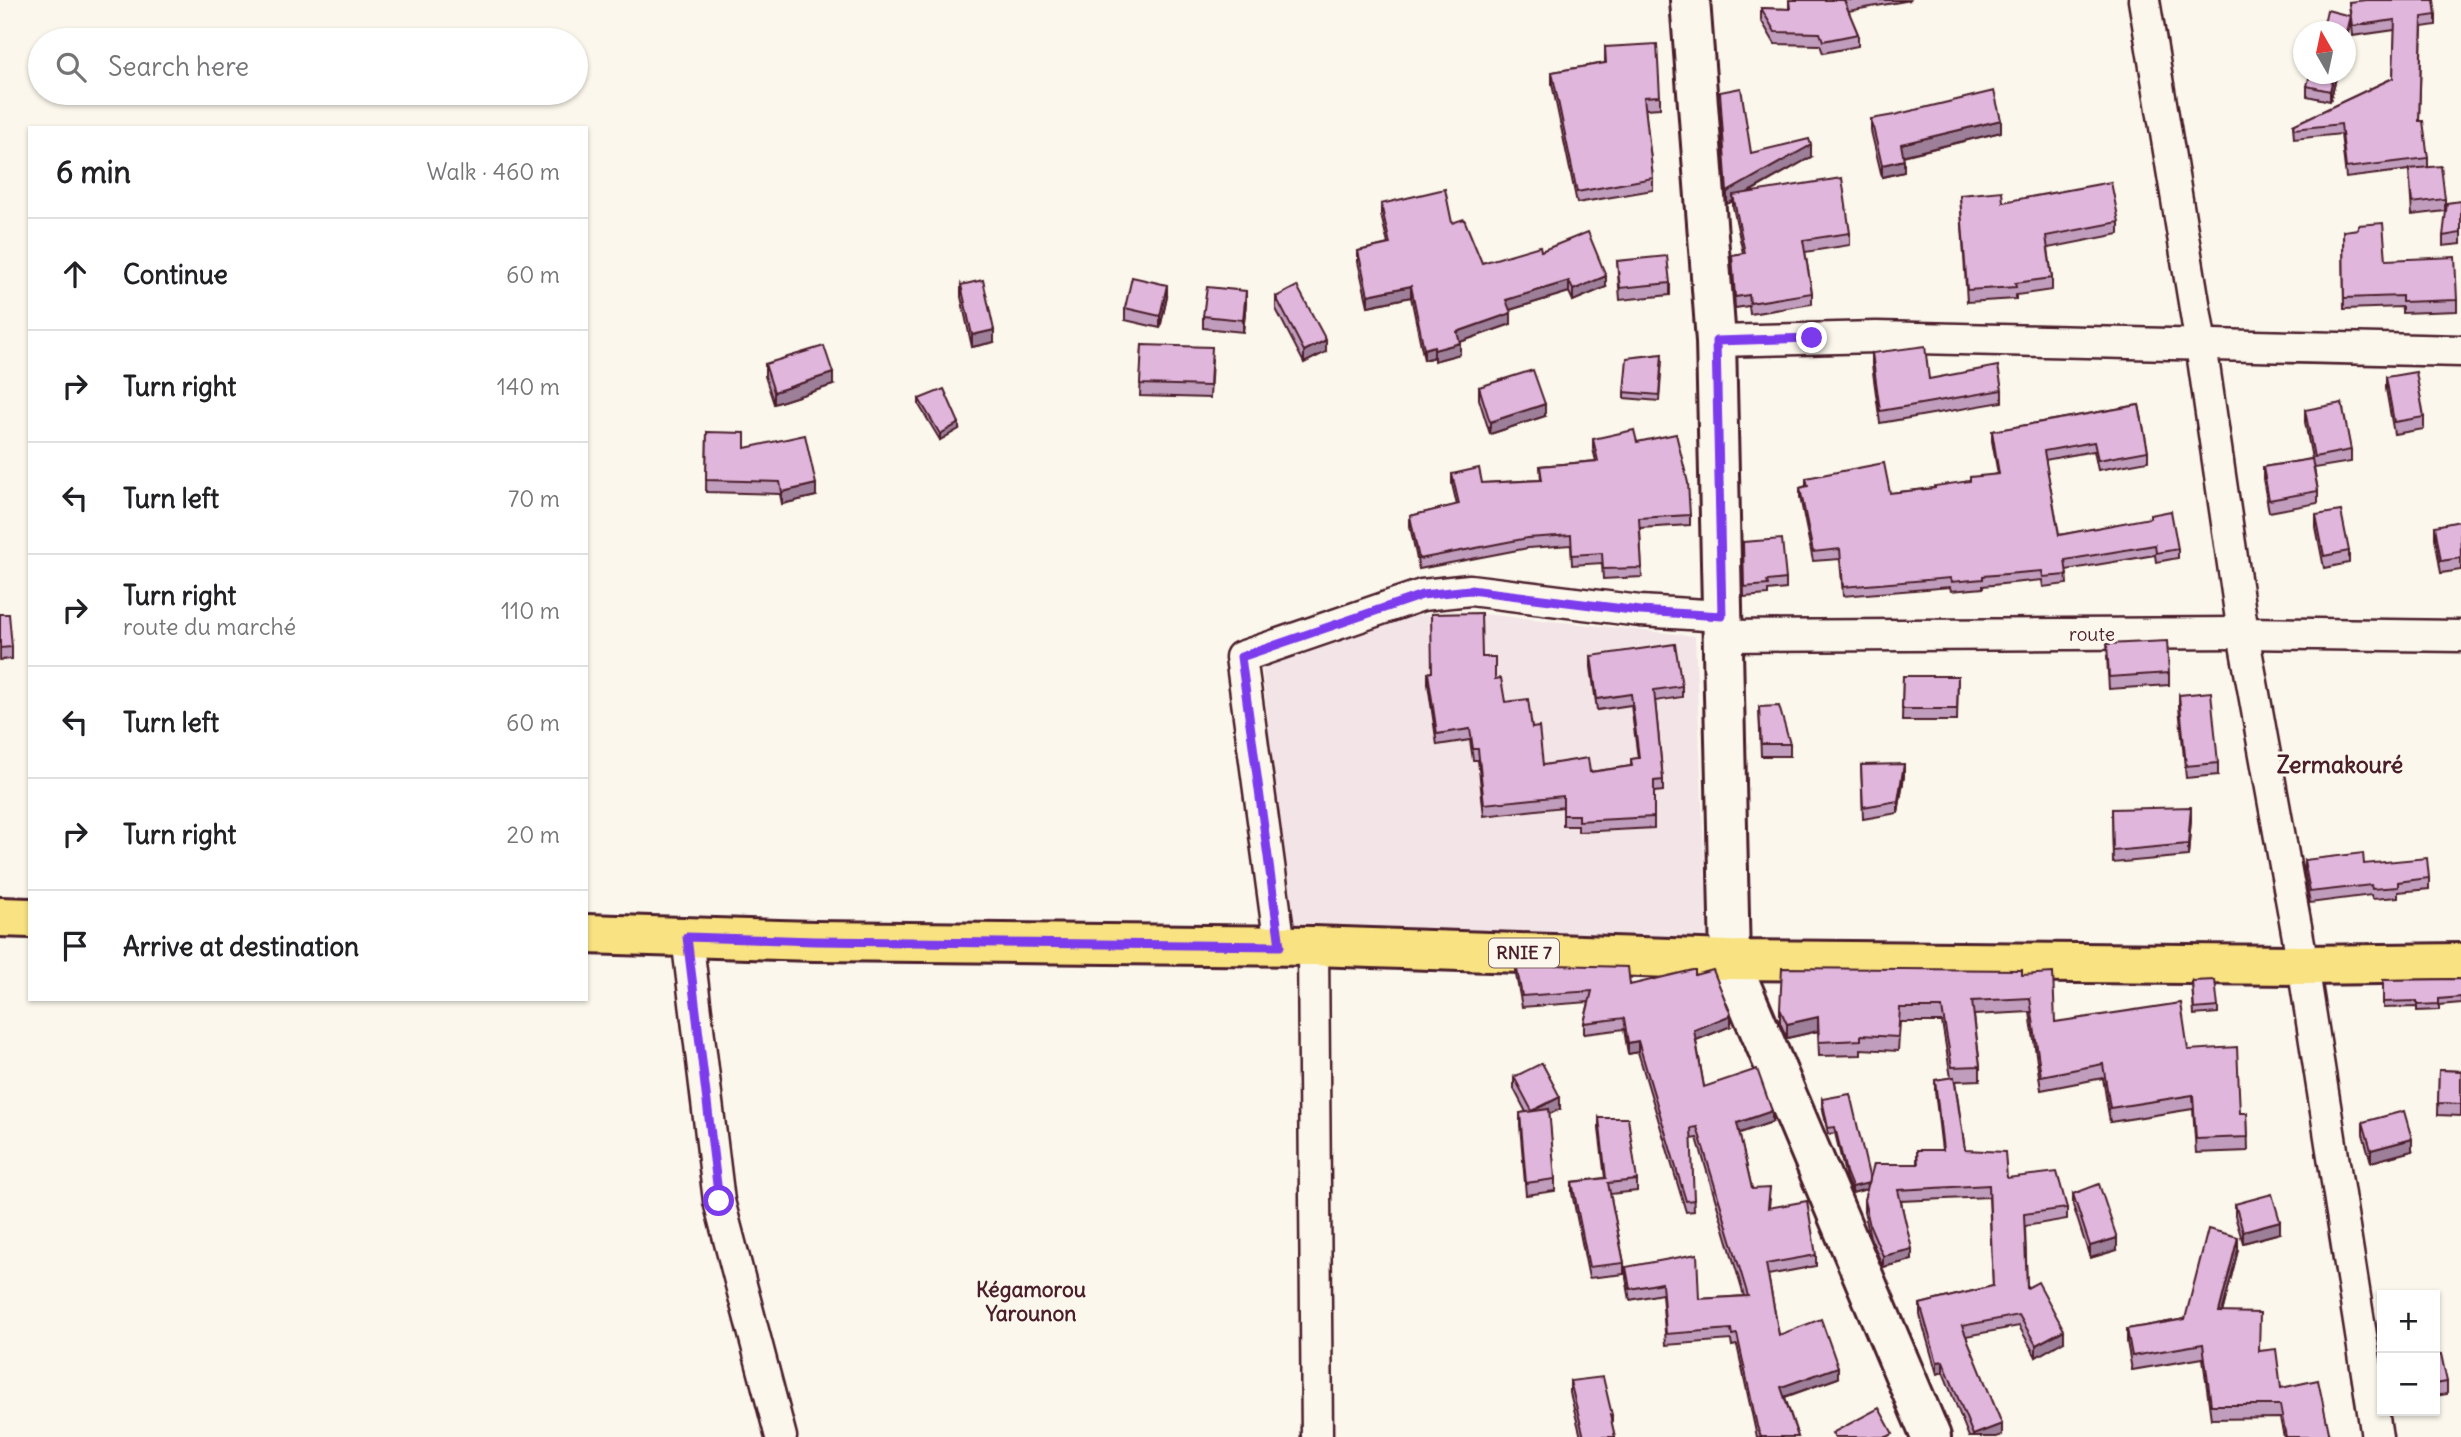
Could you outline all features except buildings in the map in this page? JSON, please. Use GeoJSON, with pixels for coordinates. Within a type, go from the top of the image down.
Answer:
{"type":"FeatureCollection","features":[{"type":"Feature","properties":{"kind":"main road"},"geometry":{"type":"LineString","coordinates":[[0,917],[28,918]]}},
{"type":"Feature","properties":{"kind":"main road","name":"RNIE 7"},"geometry":{"type":"LineString","coordinates":[[588,934],[814,941],[1296,946],[1730,960],[2303,965],[2461,963]]}},
{"type":"Feature","properties":{"kind":"street"},"geometry":{"type":"LineString","coordinates":[[1690,0],[1716,341],[1730,960],[1931,1437]]}},
{"type":"Feature","properties":{"kind":"street"},"geometry":{"type":"LineString","coordinates":[[2144,0],[2201,345],[2243,633],[2303,965],[2377,1437]]}},
{"type":"Feature","properties":{"kind":"street"},"geometry":{"type":"LineString","coordinates":[[1716,341],[1876,337],[2461,351]]}},
{"type":"Feature","properties":{"kind":"street","name":"route"},"geometry":{"type":"LineString","coordinates":[[1296,946],[1241,657],[1422,595],[1470,590],[1640,611],[1722,626],[2461,636]]}},
{"type":"Feature","properties":{"kind":"street"},"geometry":{"type":"LineString","coordinates":[[687,937],[719,1201],[781,1437]]}},
{"type":"Feature","properties":{"kind":"street"},"geometry":{"type":"LineString","coordinates":[[1296,946],[1317,1437]]}},
{"type":"Feature","properties":{"kind":"shaded area"},"geometry":{"type":"Polygon","coordinates":[[[1455,611],[1695,636],[1708,943],[1291,928],[1262,668],[1413,616],[1455,611]]]}},
{"type":"Feature","properties":{"kind":"district","name":"Zermakouré"},"geometry":{"type":"Point","coordinates":[2340,765]}},
{"type":"Feature","properties":{"kind":"district","name":"Kégamorou Yarounon"},"geometry":{"type":"Point","coordinates":[1031,1302]}},
{"type":"Feature","properties":{"kind":"route"},"geometry":{"type":"LineString","coordinates":[[719,1201],[687,937],[1280,946],[1241,657],[1422,595],[1470,590],[1640,611],[1722,616],[1716,341],[1812,338]]}}]}
